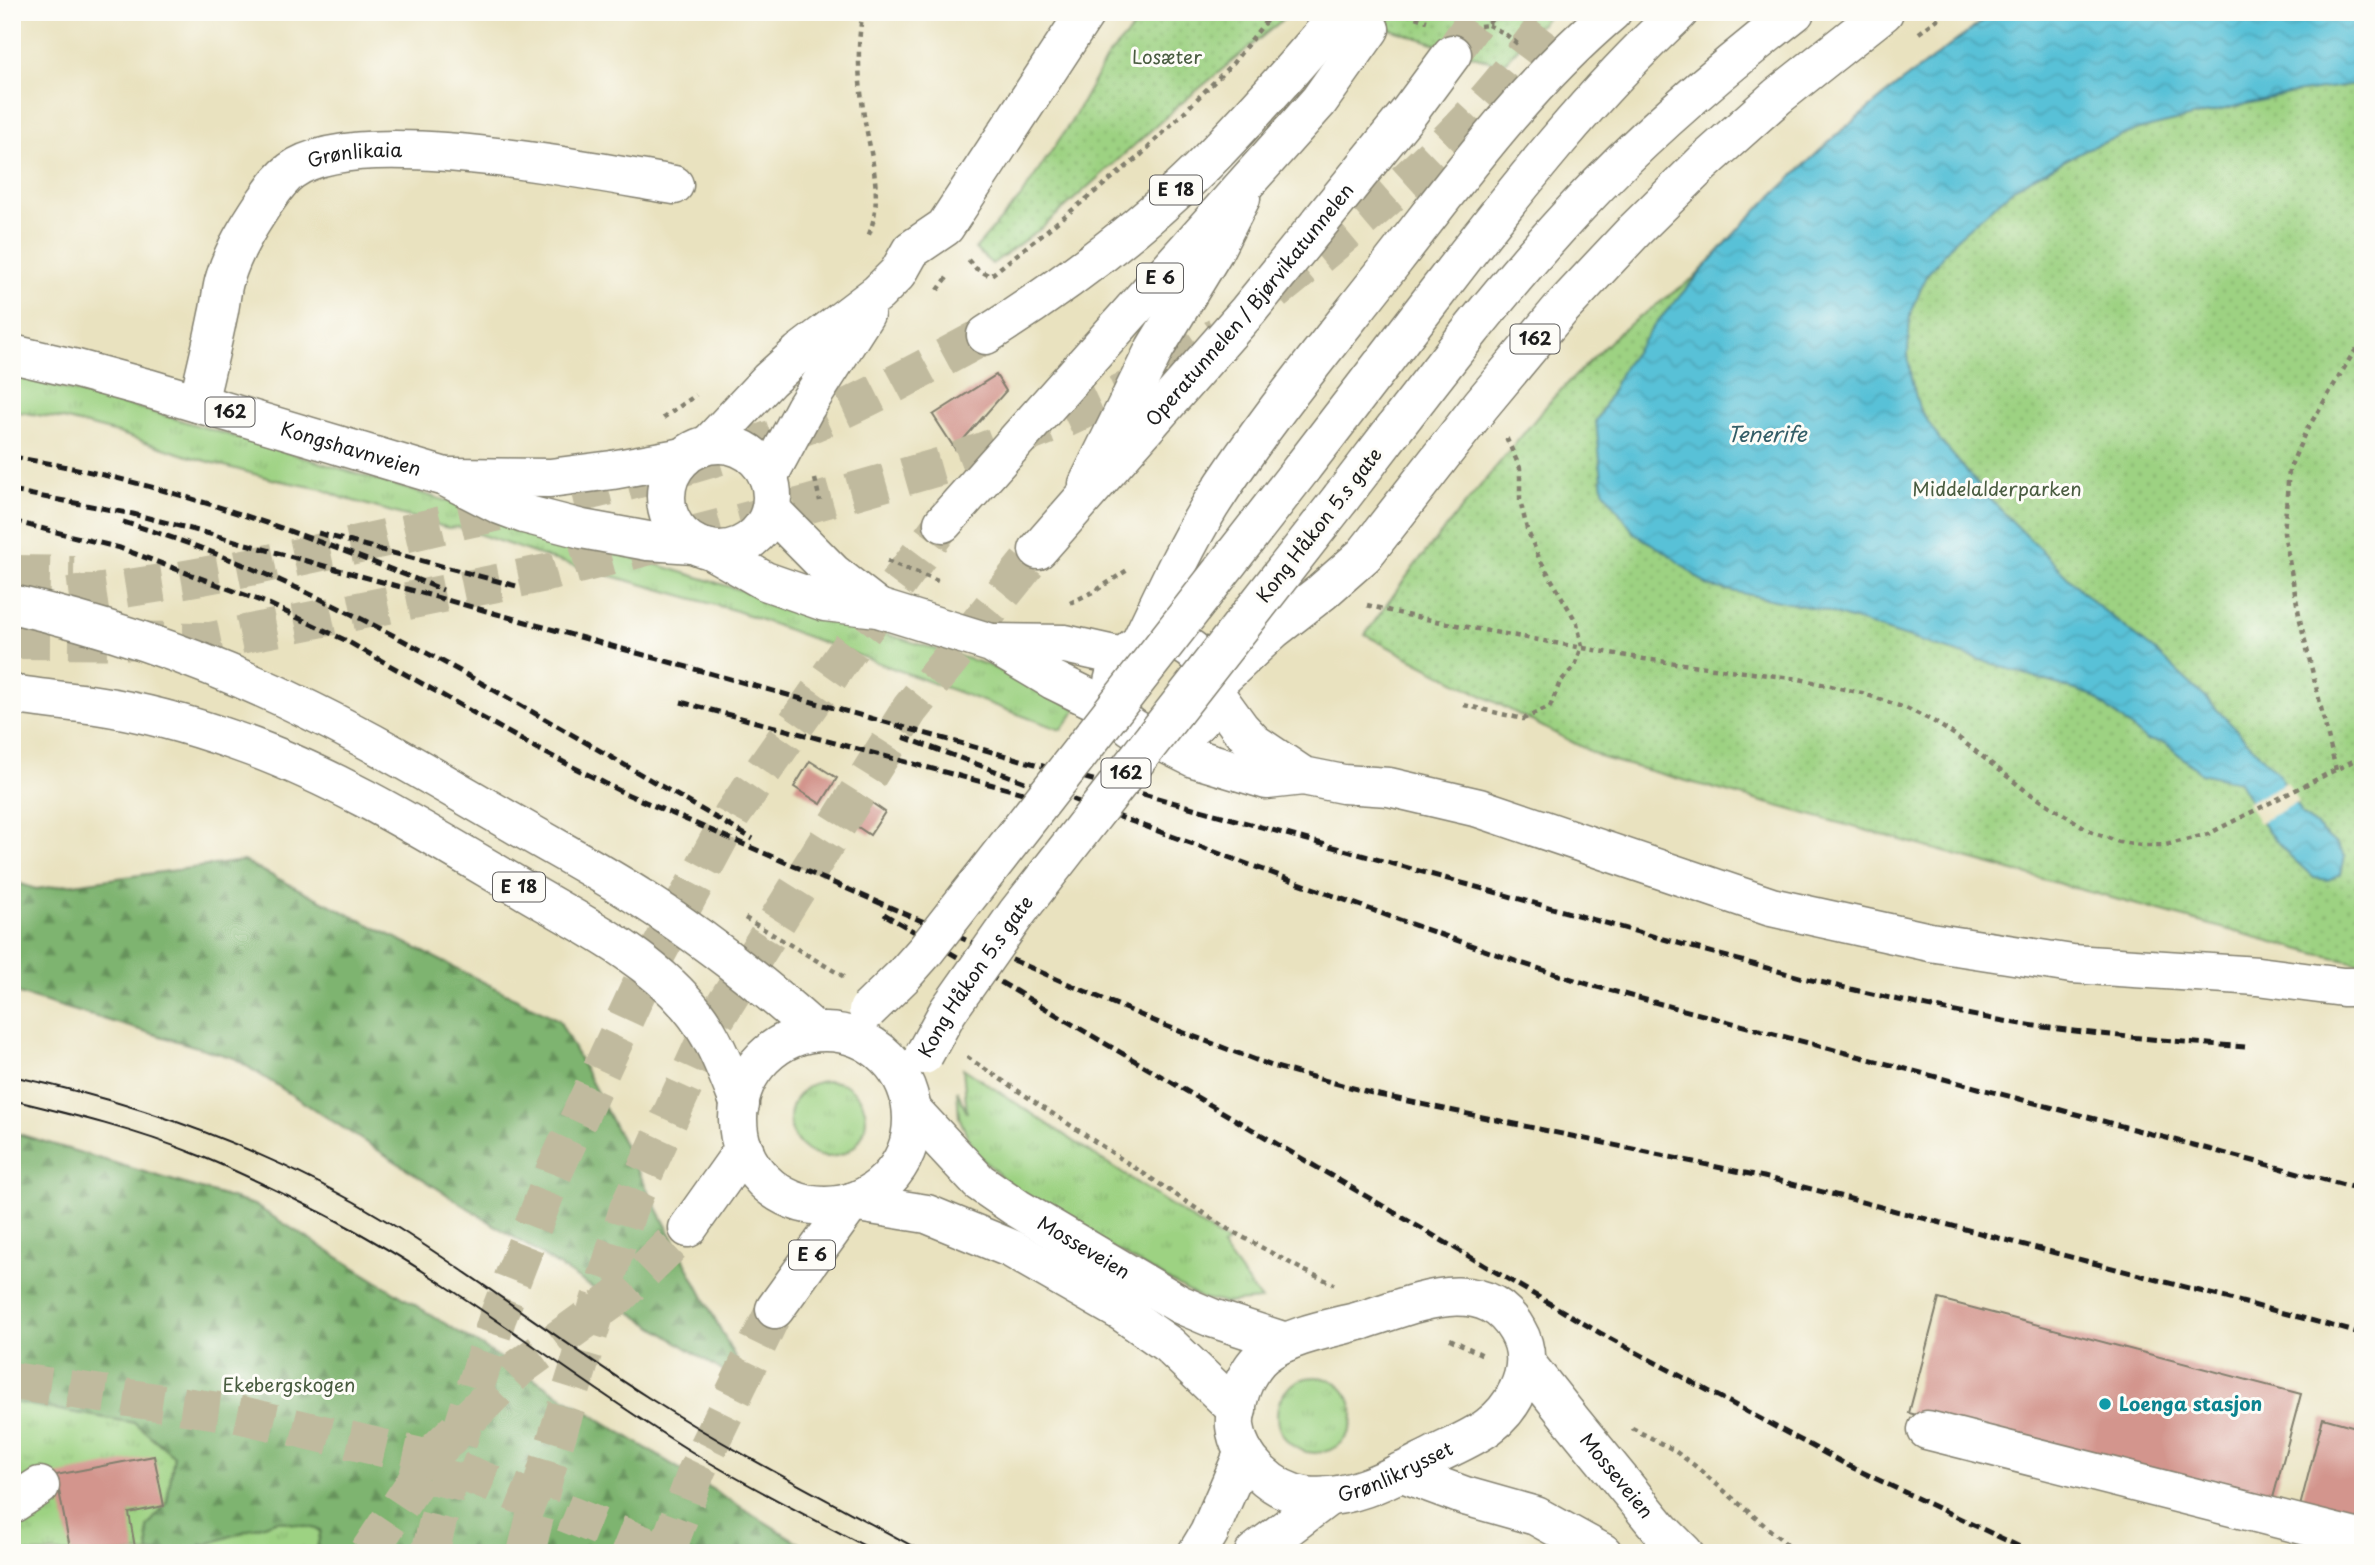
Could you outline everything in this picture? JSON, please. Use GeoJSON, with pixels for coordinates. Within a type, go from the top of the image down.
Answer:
{"type":"FeatureCollection","features":[{"type":"Feature","properties":{"kind":"main road"},"geometry":{"type":"LineString","coordinates":[[696,451],[799,353],[878,293],[898,273],[911,250],[945,227],[1086,12]]}},
{"type":"Feature","properties":{"kind":"main road"},"geometry":{"type":"LineString","coordinates":[[1120,713],[1115,704],[1112,685],[1114,675],[1132,650],[1209,508],[1246,451],[1465,170],[1531,91],[1612,12]]}},
{"type":"Feature","properties":{"kind":"main road","name":"162"},"geometry":{"type":"LineString","coordinates":[[841,1025],[903,976],[926,950],[1536,166],[1607,83],[1679,12]]}},
{"type":"Feature","properties":{"kind":"main road","name":"Kong Håkon 5.s gate"},"geometry":{"type":"LineString","coordinates":[[910,1101],[924,1055],[948,1011],[1017,913],[1457,348],[1578,205],[1671,114],[1725,66],[1795,12]]}},
{"type":"Feature","properties":{"kind":"main road","name":"162"},"geometry":{"type":"LineString","coordinates":[[1211,688],[1273,630],[1364,555],[1481,405],[1559,311],[1633,231],[1778,96],[1884,12]]}},
{"type":"Feature","properties":{"kind":"main road","name":"E 6"},"geometry":{"type":"LineString","coordinates":[[943,523],[1319,102],[1354,22]]}},
{"type":"Feature","properties":{"kind":"main road","name":"E 18"},"geometry":{"type":"LineString","coordinates":[[986,335],[1039,302],[1146,217],[1198,170],[1282,83],[1354,22]]}},
{"type":"Feature","properties":{"kind":"main road","name":"Operatunnelen / Bjørvikatunnelen"},"geometry":{"type":"LineString","coordinates":[[1038,550],[1248,311],[1410,111],[1452,54]]}},
{"type":"Feature","properties":{"kind":"main road","name":"Grønlikaia"},"geometry":{"type":"LineString","coordinates":[[198,404],[224,280],[238,245],[274,188],[292,170],[316,159],[353,151],[397,150],[500,157],[674,185]]}},
{"type":"Feature","properties":{"kind":"main road"},"geometry":{"type":"LineString","coordinates":[[1079,502],[1156,348],[1213,251],[1253,174]]}},
{"type":"Feature","properties":{"kind":"main road"},"geometry":{"type":"LineString","coordinates":[[769,494],[805,408],[878,293]]}},
{"type":"Feature","properties":{"kind":"main road","name":"Kongshavnveien"},"geometry":{"type":"LineString","coordinates":[[12,354],[77,369],[445,477],[500,505],[536,517],[648,541],[700,546],[765,581],[825,602],[878,608],[991,643],[1053,680],[1120,713]]}},
{"type":"Feature","properties":{"kind":"main road","name":"162"},"geometry":{"type":"LineString","coordinates":[[727,444],[745,450],[759,462],[769,494],[765,523],[757,534],[746,543],[720,550],[700,546],[685,538],[672,522],[666,503],[667,483],[671,473],[696,451],[727,444]]}},
{"type":"Feature","properties":{"kind":"main road","name":"Kongshavnveien"},"geometry":{"type":"LineString","coordinates":[[445,477],[550,478],[612,470],[696,451]]}},
{"type":"Feature","properties":{"kind":"main road","name":"Kongshavnveien"},"geometry":{"type":"LineString","coordinates":[[769,494],[833,573],[878,608]]}},
{"type":"Feature","properties":{"kind":"main road","name":"E 18"},"geometry":{"type":"LineString","coordinates":[[12,604],[57,614],[194,660],[310,711],[404,760],[643,899],[745,972],[841,1025],[883,1054],[898,1071],[910,1101],[912,1131],[895,1171],[880,1187],[852,1202],[826,1206],[800,1202],[776,1191],[757,1172],[744,1149],[739,1127],[740,1105],[746,1083],[758,1064],[775,1048],[795,1037],[841,1025]]}},
{"type":"Feature","properties":{"kind":"main road","name":"162"},"geometry":{"type":"LineString","coordinates":[[1120,713],[1133,728],[1150,736],[1172,736],[1192,726],[1206,709],[1211,688],[1206,666],[1192,649],[1183,643],[1161,638],[1132,650]]}},
{"type":"Feature","properties":{"kind":"main road","name":"Kongshavnveien"},"geometry":{"type":"LineString","coordinates":[[991,643],[1065,644],[1132,650]]}},
{"type":"Feature","properties":{"kind":"main road"},"geometry":{"type":"LineString","coordinates":[[1211,688],[1254,743],[1303,776]]}},
{"type":"Feature","properties":{"kind":"main road","name":"E 18"},"geometry":{"type":"LineString","coordinates":[[12,694],[98,705],[163,719],[235,741],[323,778],[435,838],[606,939],[668,985],[705,1027],[719,1051],[740,1105]]}},
{"type":"Feature","properties":{"kind":"main road"},"geometry":{"type":"LineString","coordinates":[[1150,736],[1194,758],[1267,780],[1303,776],[1343,784],[1389,787],[1479,808],[1771,907],[1930,942],[2072,964],[2258,976],[2363,987]]}},
{"type":"Feature","properties":{"kind":"main road","name":"Mosseveien"},"geometry":{"type":"LineString","coordinates":[[910,1101],[979,1182],[1017,1208],[1179,1304],[1212,1318],[1286,1342]]}},
{"type":"Feature","properties":{"kind":"main road"},"geometry":{"type":"LineString","coordinates":[[688,1228],[744,1149]]}},
{"type":"Feature","properties":{"kind":"main road","name":"E 6"},"geometry":{"type":"LineString","coordinates":[[775,1310],[852,1202]]}},
{"type":"Feature","properties":{"kind":"main road","name":"Mosseveien"},"geometry":{"type":"LineString","coordinates":[[852,1202],[928,1214],[1012,1249],[1122,1312],[1169,1345],[1237,1410]]}},
{"type":"Feature","properties":{"kind":"main road","name":"Grønlikrysset"},"geometry":{"type":"LineString","coordinates":[[1450,1295],[1478,1297],[1496,1306],[1515,1326],[1523,1340],[1522,1378],[1510,1407],[1486,1429],[1400,1472],[1348,1493],[1305,1496],[1285,1490],[1264,1477],[1244,1452],[1235,1425],[1240,1392],[1255,1363],[1286,1342],[1450,1295]]}},
{"type":"Feature","properties":{"kind":"main road","name":"Mosseveien"},"geometry":{"type":"LineString","coordinates":[[1522,1378],[1568,1416],[1654,1521],[1684,1553]]}},
{"type":"Feature","properties":{"kind":"main road"},"geometry":{"type":"LineString","coordinates":[[1927,1430],[2363,1540]]}},
{"type":"Feature","properties":{"kind":"main road"},"geometry":{"type":"LineString","coordinates":[[1197,1553],[1209,1533],[1244,1452]]}},
{"type":"Feature","properties":{"kind":"main road"},"geometry":{"type":"LineString","coordinates":[[1400,1472],[1465,1496],[1536,1516],[1603,1553]]}},
{"type":"Feature","properties":{"kind":"main road"},"geometry":{"type":"LineString","coordinates":[[1254,1553],[1329,1496]]}},
{"type":"Feature","properties":{"kind":"path"},"geometry":{"type":"LineString","coordinates":[[863,12],[858,61],[877,186],[874,225],[863,248]]}},
{"type":"Feature","properties":{"kind":"path"},"geometry":{"type":"LineString","coordinates":[[966,258],[975,268],[989,276],[1141,155],[1233,63],[1273,12]]}},
{"type":"Feature","properties":{"kind":"path"},"geometry":{"type":"LineString","coordinates":[[1914,36],[1947,12]]}},
{"type":"Feature","properties":{"kind":"path"},"geometry":{"type":"LineString","coordinates":[[1488,26],[1504,33],[1520,45]]}},
{"type":"Feature","properties":{"kind":"path"},"geometry":{"type":"LineString","coordinates":[[934,296],[956,265]]}},
{"type":"Feature","properties":{"kind":"path"},"geometry":{"type":"LineString","coordinates":[[2336,770],[2300,620],[2284,533],[2289,470],[2305,433],[2363,341]]}},
{"type":"Feature","properties":{"kind":"path"},"geometry":{"type":"LineString","coordinates":[[656,422],[704,388]]}},
{"type":"Feature","properties":{"kind":"path"},"geometry":{"type":"LineString","coordinates":[[1499,444],[1512,428]]}},
{"type":"Feature","properties":{"kind":"path"},"geometry":{"type":"LineString","coordinates":[[1464,705],[1523,719],[1550,707],[1560,682],[1575,666],[1582,646],[1577,623],[1539,558],[1527,529],[1520,499],[1520,468],[1506,436]]}},
{"type":"Feature","properties":{"kind":"path"},"geometry":{"type":"LineString","coordinates":[[814,474],[818,496],[823,506]]}},
{"type":"Feature","properties":{"kind":"path"},"geometry":{"type":"LineString","coordinates":[[877,558],[945,584]]}},
{"type":"Feature","properties":{"kind":"path"},"geometry":{"type":"LineString","coordinates":[[1066,605],[1095,591],[1139,562]]}},
{"type":"Feature","properties":{"kind":"path"},"geometry":{"type":"LineString","coordinates":[[1381,596],[1373,607],[1644,659],[1799,679],[1862,693],[1908,709],[1955,735],[2026,791],[2092,832],[2119,842],[2166,845],[2208,834],[2363,756]]}},
{"type":"Feature","properties":{"kind":"green space","name":"Losæter"},"geometry":{"type":"Polygon","coordinates":[[[1148,12],[1292,12],[1178,106],[1043,227],[992,264],[975,249],[1020,198],[1071,122],[1107,57],[1148,12]]]}},
{"type":"Feature","properties":{"kind":"green space"},"geometry":{"type":"Polygon","coordinates":[[[1337,12],[1552,12],[1502,65],[1337,12]]]}},
{"type":"Feature","properties":{"kind":"green space","name":"Middelalderparken"},"geometry":{"type":"Polygon","coordinates":[[[1995,12],[2363,12],[2363,963],[2317,954],[1603,758],[1365,635],[1415,565],[1552,399],[1618,333],[1696,276],[1744,223],[1833,138],[1895,87],[1995,12]]]}},
{"type":"Feature","properties":{"kind":"green space"},"geometry":{"type":"Polygon","coordinates":[[[12,375],[150,411],[988,665],[1077,709],[1061,730],[737,611],[551,559],[458,527],[448,528],[343,498],[322,489],[276,480],[63,419],[12,411],[12,375]]]}},
{"type":"Feature","properties":{"kind":"green space"},"geometry":{"type":"Polygon","coordinates":[[[243,861],[559,1020],[752,1390],[234,1058],[12,992],[12,881],[36,889],[243,861]]]}},
{"type":"Feature","properties":{"kind":"green space"},"geometry":{"type":"Polygon","coordinates":[[[963,1068],[1228,1243],[1222,1247],[1261,1300],[1225,1303],[1200,1298],[1026,1199],[975,1153],[959,1117],[957,1090],[967,1113],[963,1068]]]}},
{"type":"Feature","properties":{"kind":"green space"},"geometry":{"type":"Polygon","coordinates":[[[828,1081],[842,1084],[855,1092],[863,1105],[866,1119],[863,1133],[855,1146],[842,1154],[828,1157],[814,1154],[801,1146],[793,1133],[790,1119],[793,1105],[801,1092],[814,1084],[828,1081]]]}},
{"type":"Feature","properties":{"kind":"green space","name":"Ekebergskogen"},"geometry":{"type":"Polygon","coordinates":[[[12,1132],[254,1205],[815,1553],[316,1553],[321,1530],[278,1520],[181,1553],[149,1553],[147,1527],[167,1502],[174,1456],[135,1423],[12,1402],[12,1132]]]}},
{"type":"Feature","properties":{"kind":"green space"},"geometry":{"type":"Polygon","coordinates":[[[1315,1377],[1329,1380],[1342,1388],[1350,1401],[1353,1415],[1350,1429],[1342,1442],[1329,1450],[1315,1453],[1301,1450],[1288,1442],[1280,1429],[1277,1415],[1280,1401],[1288,1388],[1301,1380],[1315,1377]]]}},
{"type":"Feature","properties":{"kind":"green space"},"geometry":{"type":"Polygon","coordinates":[[[12,1402],[135,1423],[174,1456],[167,1502],[147,1527],[149,1553],[12,1553],[12,1402]]]}},
{"type":"Feature","properties":{"kind":"green space"},"geometry":{"type":"Polygon","coordinates":[[[278,1520],[321,1530],[316,1553],[181,1553],[278,1520]]]}},
{"type":"Feature","properties":{"kind":"water","name":"Tenerife"},"geometry":{"type":"Polygon","coordinates":[[[1995,12],[2363,12],[2363,83],[2288,94],[2138,130],[2086,149],[2017,186],[1956,239],[1926,276],[1910,316],[1908,354],[1919,408],[1940,440],[1992,501],[2092,601],[2155,651],[2206,698],[2279,774],[2301,813],[2337,845],[2345,856],[2341,874],[2328,880],[2314,878],[2268,832],[2239,782],[2201,773],[2165,743],[2146,740],[2091,695],[1822,610],[1708,586],[1667,553],[1635,534],[1603,490],[1596,421],[1624,367],[1657,322],[1744,223],[1833,138],[1895,87],[1995,12]]]}},
{"type":"Feature","properties":{"kind":"pier"},"geometry":{"type":"Polygon","coordinates":[[[2287,782],[2298,802],[2259,823],[2247,803],[2287,782]]]}},
{"type":"Feature","properties":{"kind":"building"},"geometry":{"type":"Polygon","coordinates":[[[996,375],[1006,391],[955,449],[933,415],[996,375]]]}},
{"type":"Feature","properties":{"kind":"building"},"geometry":{"type":"Polygon","coordinates":[[[810,761],[837,778],[821,804],[794,787],[810,761]]]}},
{"type":"Feature","properties":{"kind":"building"},"geometry":{"type":"Polygon","coordinates":[[[859,794],[885,812],[870,835],[843,817],[859,794]]]}},
{"type":"Feature","properties":{"kind":"building","name":"Loenga stasjon"},"geometry":{"type":"Polygon","coordinates":[[[1939,1299],[2301,1394],[2270,1509],[1909,1413],[1939,1299]]]}},
{"type":"Feature","properties":{"kind":"building"},"geometry":{"type":"Polygon","coordinates":[[[2323,1418],[2363,1429],[2363,1532],[2298,1514],[2323,1418]]]}},
{"type":"Feature","properties":{"kind":"building"},"geometry":{"type":"Polygon","coordinates":[[[154,1456],[164,1506],[129,1513],[136,1553],[71,1553],[56,1475],[154,1456]]]}},
{"type":"Feature","properties":{"kind":"tunnel"},"geometry":{"type":"LineString","coordinates":[[1452,54],[1481,12]]}},
{"type":"Feature","properties":{"kind":"tunnel"},"geometry":{"type":"LineString","coordinates":[[1274,292],[1358,223],[1439,150],[1498,87],[1556,12]]}},
{"type":"Feature","properties":{"kind":"tunnel"},"geometry":{"type":"LineString","coordinates":[[12,602],[124,589],[235,570],[400,535],[658,474],[737,451],[804,427],[883,390],[986,335]]}},
{"type":"Feature","properties":{"kind":"tunnel"},"geometry":{"type":"LineString","coordinates":[[12,640],[210,641],[551,572],[799,507],[952,463],[1061,421],[1167,371],[1219,335]]}},
{"type":"Feature","properties":{"kind":"tunnel"},"geometry":{"type":"LineString","coordinates":[[430,1553],[457,1445],[497,1319],[554,1172],[642,982],[732,815],[846,653],[943,523]]}},
{"type":"Feature","properties":{"kind":"tunnel"},"geometry":{"type":"LineString","coordinates":[[526,1553],[545,1475],[628,1209],[713,1023],[910,709],[1038,550]]}},
{"type":"Feature","properties":{"kind":"tunnel"},"geometry":{"type":"LineString","coordinates":[[12,574],[74,575]]}},
{"type":"Feature","properties":{"kind":"tunnel"},"geometry":{"type":"LineString","coordinates":[[368,1553],[436,1451],[520,1367],[617,1297],[688,1228]]}},
{"type":"Feature","properties":{"kind":"tunnel"},"geometry":{"type":"LineString","coordinates":[[666,1553],[697,1470],[775,1309]]}},
{"type":"Feature","properties":{"kind":"tunnel"},"geometry":{"type":"LineString","coordinates":[[12,1381],[233,1413],[430,1459],[665,1553]]}},
{"type":"Feature","properties":{"kind":"tram line"},"geometry":{"type":"LineString","coordinates":[[12,1076],[111,1101],[207,1133],[346,1197],[423,1244],[616,1377],[683,1419],[925,1553]]}},
{"type":"Feature","properties":{"kind":"tram line"},"geometry":{"type":"LineString","coordinates":[[12,1100],[173,1145],[244,1175],[324,1214],[419,1269],[692,1452],[761,1492],[878,1553]]}},
{"type":"Feature","properties":{"kind":"railway"},"geometry":{"type":"LineString","coordinates":[[12,457],[68,467],[177,494],[285,529],[443,590]]}},
{"type":"Feature","properties":{"kind":"railway"},"geometry":{"type":"LineString","coordinates":[[12,491],[133,514],[210,534],[1803,978],[1939,1009],[2022,1024],[2106,1035],[2245,1047]]}},
{"type":"Feature","properties":{"kind":"railway"},"geometry":{"type":"LineString","coordinates":[[12,521],[120,548],[269,604],[345,640],[534,747],[622,792],[1166,1026],[1272,1066],[1379,1095],[1764,1177],[2363,1334]]}},
{"type":"Feature","properties":{"kind":"railway"},"geometry":{"type":"LineString","coordinates":[[123,522],[235,561],[395,636],[753,839]]}},
{"type":"Feature","properties":{"kind":"railway"},"geometry":{"type":"LineString","coordinates":[[318,533],[520,587]]}},
{"type":"Feature","properties":{"kind":"railway"},"geometry":{"type":"LineString","coordinates":[[681,702],[1057,802]]}},
{"type":"Feature","properties":{"kind":"railway"},"geometry":{"type":"LineString","coordinates":[[903,737],[1383,914],[1597,987],[2363,1190]]}},
{"type":"Feature","properties":{"kind":"railway"},"geometry":{"type":"LineString","coordinates":[[884,914],[1600,1333],[1849,1466],[2033,1553]]}},
{"type":"Feature","properties":{"kind":"place","name":"Loenga stasjon"},"geometry":{"type":"Point","coordinates":[2105,1404]}}]}
